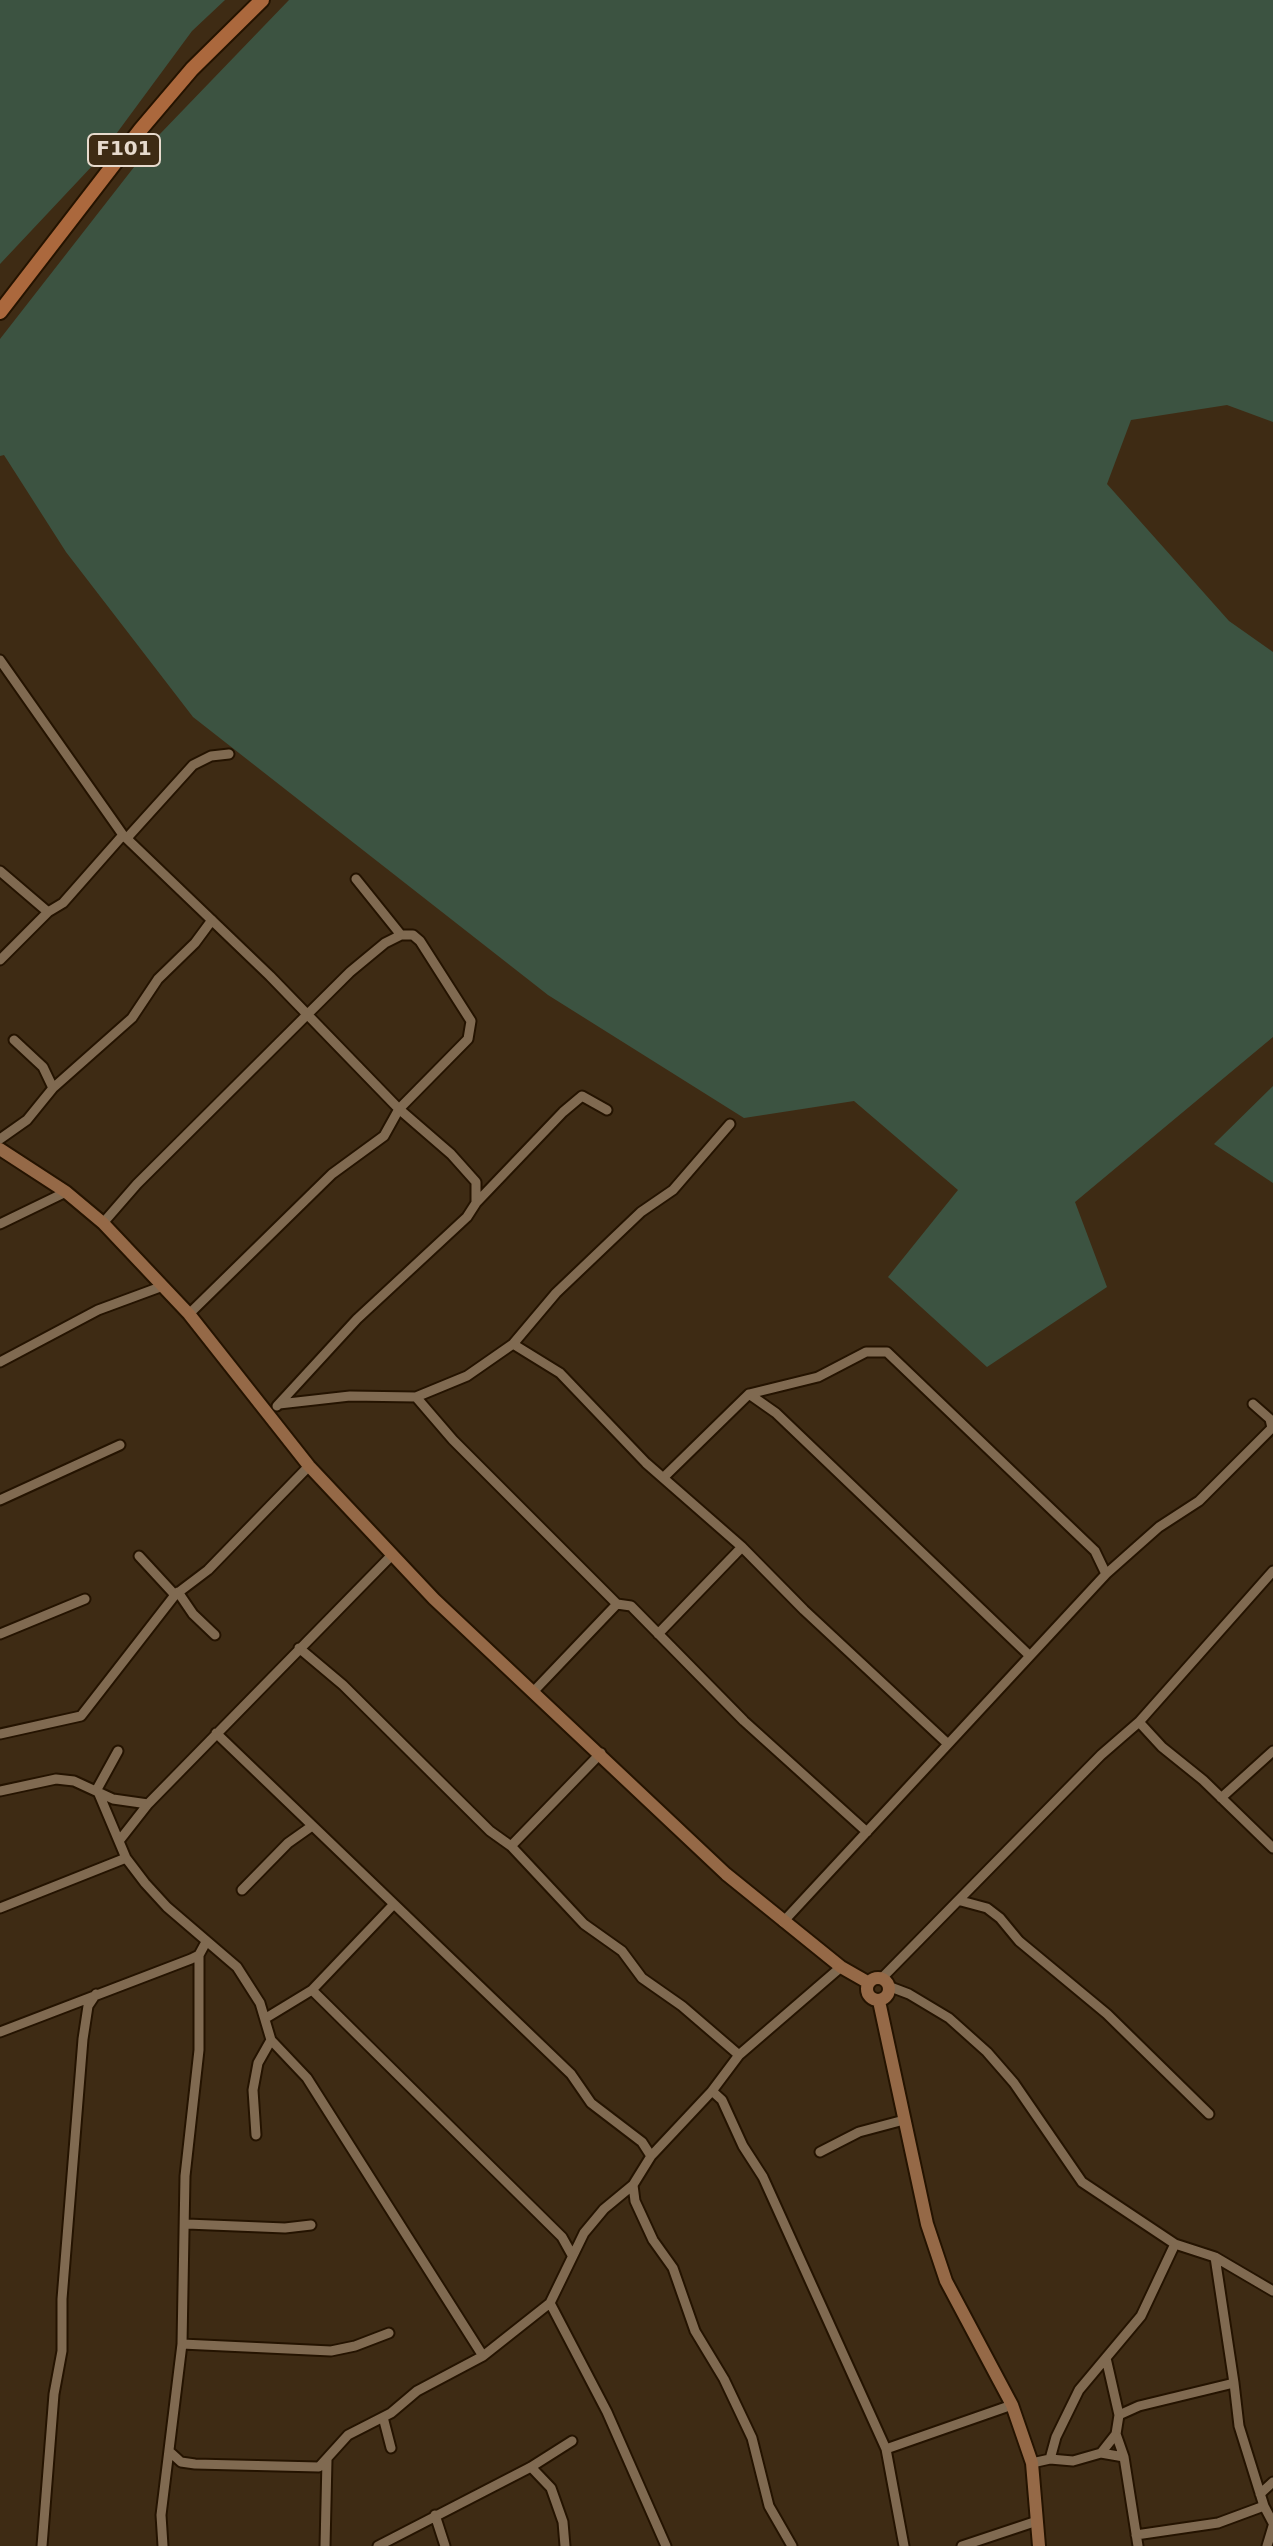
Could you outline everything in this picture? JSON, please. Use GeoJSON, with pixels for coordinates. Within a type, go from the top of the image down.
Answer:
{"type":"FeatureCollection","features":[{"type":"Feature","properties":{"kind":"main road","name":"F101"},"geometry":{"type":"LineString","coordinates":[[0,312],[151,117],[192,69],[262,0]]}},
{"type":"Feature","properties":{"kind":"street"},"geometry":{"type":"LineString","coordinates":[[0,660],[125,836],[399,1109],[472,1175],[477,1185],[476,1203]]}},
{"type":"Feature","properties":{"kind":"street"},"geometry":{"type":"LineString","coordinates":[[0,960],[48,912],[63,903],[193,765],[211,756],[229,754]]}},
{"type":"Feature","properties":{"kind":"street"},"geometry":{"type":"LineString","coordinates":[[0,871],[48,912]]}},
{"type":"Feature","properties":{"kind":"street"},"geometry":{"type":"LineString","coordinates":[[356,879],[401,935]]}},
{"type":"Feature","properties":{"kind":"street"},"geometry":{"type":"LineString","coordinates":[[0,1139],[36,1111],[53,1088],[132,1018],[158,979],[195,943],[212,920]]}},
{"type":"Feature","properties":{"kind":"street"},"geometry":{"type":"LineString","coordinates":[[103,1223],[137,1184],[370,955],[401,935],[413,935],[420,941],[471,1021],[468,1039],[399,1109],[384,1136],[332,1174],[189,1314]]}},
{"type":"Feature","properties":{"kind":"street"},"geometry":{"type":"LineString","coordinates":[[14,1040],[43,1067],[53,1088]]}},
{"type":"Feature","properties":{"kind":"street"},"geometry":{"type":"LineString","coordinates":[[267,1413],[279,1404],[357,1319],[467,1217],[476,1203],[582,1096],[607,1110]]}},
{"type":"Feature","properties":{"kind":"street"},"geometry":{"type":"LineString","coordinates":[[279,1404],[350,1396],[416,1397],[467,1376],[513,1344],[556,1293],[641,1212],[673,1190],[730,1124]]}},
{"type":"Feature","properties":{"kind":"street"},"geometry":{"type":"LineString","coordinates":[[0,1149],[66,1192],[103,1223],[189,1314],[309,1466],[390,1557],[726,1874],[841,1967],[909,1994],[949,2018],[987,2052],[1014,2083],[1082,2182],[1175,2244],[1215,2257],[1273,2291]]}},
{"type":"Feature","properties":{"kind":"street"},"geometry":{"type":"LineString","coordinates":[[0,1224],[66,1192]]}},
{"type":"Feature","properties":{"kind":"street"},"geometry":{"type":"LineString","coordinates":[[0,1362],[98,1310],[163,1286]]}},
{"type":"Feature","properties":{"kind":"street"},"geometry":{"type":"LineString","coordinates":[[513,1344],[560,1373],[604,1422],[742,1547],[804,1610],[948,1744]]}},
{"type":"Feature","properties":{"kind":"street"},"geometry":{"type":"LineString","coordinates":[[665,1476],[749,1394],[818,1377],[866,1352],[887,1352],[1095,1551],[1106,1574]]}},
{"type":"Feature","properties":{"kind":"street"},"geometry":{"type":"LineString","coordinates":[[749,1394],[776,1413],[1030,1656]]}},
{"type":"Feature","properties":{"kind":"street"},"geometry":{"type":"LineString","coordinates":[[416,1397],[453,1440],[617,1604],[631,1606],[744,1721],[867,1832]]}},
{"type":"Feature","properties":{"kind":"street"},"geometry":{"type":"LineString","coordinates":[[783,1922],[1106,1574],[1159,1527],[1199,1501],[1258,1444],[1272,1428],[1270,1419],[1253,1404]]}},
{"type":"Feature","properties":{"kind":"street"},"geometry":{"type":"LineString","coordinates":[[0,1500],[120,1445]]}},
{"type":"Feature","properties":{"kind":"street"},"geometry":{"type":"LineString","coordinates":[[0,1734],[81,1716],[176,1593],[208,1570],[309,1466]]}},
{"type":"Feature","properties":{"kind":"street"},"geometry":{"type":"LineString","coordinates":[[658,1634],[742,1547]]}},
{"type":"Feature","properties":{"kind":"street"},"geometry":{"type":"LineString","coordinates":[[139,1556],[215,1635]]}},
{"type":"Feature","properties":{"kind":"street"},"geometry":{"type":"LineString","coordinates":[[119,1841],[148,1804],[390,1557]]}},
{"type":"Feature","properties":{"kind":"street"},"geometry":{"type":"LineString","coordinates":[[879,2001],[869,1996],[879,1982],[1101,1755],[1139,1722],[1273,1571]]}},
{"type":"Feature","properties":{"kind":"street"},"geometry":{"type":"LineString","coordinates":[[0,1634],[85,1599]]}},
{"type":"Feature","properties":{"kind":"street"},"geometry":{"type":"LineString","coordinates":[[533,1692],[617,1604]]}},
{"type":"Feature","properties":{"kind":"street"},"geometry":{"type":"LineString","coordinates":[[299,1648],[343,1685],[490,1831],[511,1846],[584,1924],[622,1951],[642,1978],[739,2055]]}},
{"type":"Feature","properties":{"kind":"street"},"geometry":{"type":"LineString","coordinates":[[1139,1722],[1162,1747],[1273,1848]]}},
{"type":"Feature","properties":{"kind":"street"},"geometry":{"type":"LineString","coordinates":[[216,1733],[571,2074],[591,2103],[642,2142],[651,2156]]}},
{"type":"Feature","properties":{"kind":"street"},"geometry":{"type":"LineString","coordinates":[[97,1792],[118,1751]]}},
{"type":"Feature","properties":{"kind":"street"},"geometry":{"type":"LineString","coordinates":[[1221,1798],[1273,1751]]}},
{"type":"Feature","properties":{"kind":"street"},"geometry":{"type":"LineString","coordinates":[[511,1846],[601,1753]]}},
{"type":"Feature","properties":{"kind":"street"},"geometry":{"type":"LineString","coordinates":[[0,1791],[56,1779],[74,1781],[128,1803],[148,1804]]}},
{"type":"Feature","properties":{"kind":"street"},"geometry":{"type":"LineString","coordinates":[[97,1792],[126,1858],[167,1907],[237,1967],[266,2018],[271,2040],[307,2078],[483,2356]]}},
{"type":"Feature","properties":{"kind":"street"},"geometry":{"type":"LineString","coordinates":[[242,1890],[288,1843],[312,1826]]}},
{"type":"Feature","properties":{"kind":"street"},"geometry":{"type":"LineString","coordinates":[[0,1908],[126,1858]]}},
{"type":"Feature","properties":{"kind":"street"},"geometry":{"type":"LineString","coordinates":[[961,1901],[987,1908],[1000,1918],[1019,1941],[1107,2014],[1209,2114]]}},
{"type":"Feature","properties":{"kind":"street"},"geometry":{"type":"LineString","coordinates":[[266,2018],[312,1990],[393,1905]]}},
{"type":"Feature","properties":{"kind":"street"},"geometry":{"type":"LineString","coordinates":[[163,2546],[161,2515],[182,2344],[187,2224],[185,2176],[195,2115],[199,1955],[206,1942]]}},
{"type":"Feature","properties":{"kind":"street"},"geometry":{"type":"LineString","coordinates":[[0,2032],[199,1955]]}},
{"type":"Feature","properties":{"kind":"street"},"geometry":{"type":"LineString","coordinates":[[170,2452],[181,2462],[312,2469],[327,2460],[348,2435],[383,2417],[417,2391],[483,2356],[550,2303],[572,2255],[594,2220],[633,2185],[651,2156],[712,2091],[739,2055],[841,1967]]}},
{"type":"Feature","properties":{"kind":"street"},"geometry":{"type":"LineString","coordinates":[[879,1982],[887,1994],[879,2001]]}},
{"type":"Feature","properties":{"kind":"street"},"geometry":{"type":"LineString","coordinates":[[312,1990],[562,2237],[572,2255]]}},
{"type":"Feature","properties":{"kind":"street"},"geometry":{"type":"LineString","coordinates":[[42,2546],[45,2491],[62,2351],[62,2299],[83,2039],[88,2006],[96,1994]]}},
{"type":"Feature","properties":{"kind":"street"},"geometry":{"type":"LineString","coordinates":[[879,2001],[927,2224],[946,2281],[1012,2405],[1032,2463],[1039,2546]]}},
{"type":"Feature","properties":{"kind":"street"},"geometry":{"type":"LineString","coordinates":[[256,2135],[253,2090],[258,2063],[271,2040]]}},
{"type":"Feature","properties":{"kind":"street"},"geometry":{"type":"LineString","coordinates":[[712,2091],[722,2100],[743,2146],[763,2177],[886,2449],[901,2545]]}},
{"type":"Feature","properties":{"kind":"street"},"geometry":{"type":"LineString","coordinates":[[820,2152],[859,2132],[904,2120]]}},
{"type":"Feature","properties":{"kind":"street"},"geometry":{"type":"LineString","coordinates":[[633,2185],[635,2201],[653,2240],[673,2268],[695,2331],[724,2379],[752,2438],[769,2506],[781,2522],[792,2546]]}},
{"type":"Feature","properties":{"kind":"street"},"geometry":{"type":"LineString","coordinates":[[187,2224],[269,2228],[311,2225]]}},
{"type":"Feature","properties":{"kind":"street"},"geometry":{"type":"LineString","coordinates":[[1050,2459],[1056,2437],[1079,2390],[1141,2316],[1175,2244]]}},
{"type":"Feature","properties":{"kind":"street"},"geometry":{"type":"LineString","coordinates":[[1215,2257],[1239,2426],[1260,2501],[1273,2524],[1267,2546]]}},
{"type":"Feature","properties":{"kind":"street"},"geometry":{"type":"LineString","coordinates":[[550,2303],[607,2412],[666,2546]]}},
{"type":"Feature","properties":{"kind":"street"},"geometry":{"type":"LineString","coordinates":[[182,2344],[331,2351],[389,2333]]}},
{"type":"Feature","properties":{"kind":"street"},"geometry":{"type":"LineString","coordinates":[[1106,2358],[1119,2415],[1116,2434],[1124,2457],[1138,2546]]}},
{"type":"Feature","properties":{"kind":"street"},"geometry":{"type":"LineString","coordinates":[[1119,2415],[1139,2406],[1234,2383]]}},
{"type":"Feature","properties":{"kind":"street"},"geometry":{"type":"LineString","coordinates":[[886,2449],[1012,2405]]}},
{"type":"Feature","properties":{"kind":"street"},"geometry":{"type":"LineString","coordinates":[[383,2417],[391,2448]]}},
{"type":"Feature","properties":{"kind":"street"},"geometry":{"type":"LineString","coordinates":[[1101,2453],[1116,2434]]}},
{"type":"Feature","properties":{"kind":"street"},"geometry":{"type":"LineString","coordinates":[[378,2546],[531,2467],[572,2441]]}},
{"type":"Feature","properties":{"kind":"street"},"geometry":{"type":"LineString","coordinates":[[1032,2463],[1050,2459],[1073,2461],[1101,2453],[1124,2457]]}},
{"type":"Feature","properties":{"kind":"street"},"geometry":{"type":"LineString","coordinates":[[325,2546],[327,2460]]}},
{"type":"Feature","properties":{"kind":"street"},"geometry":{"type":"LineString","coordinates":[[531,2467],[551,2488],[563,2522],[565,2546]]}},
{"type":"Feature","properties":{"kind":"street"},"geometry":{"type":"LineString","coordinates":[[1136,2535],[1218,2523],[1260,2501],[1273,2482]]}},
{"type":"Feature","properties":{"kind":"street"},"geometry":{"type":"LineString","coordinates":[[435,2515],[445,2546]]}},
{"type":"Feature","properties":{"kind":"street"},"geometry":{"type":"LineString","coordinates":[[962,2546],[1037,2521]]}},
{"type":"Feature","properties":{"kind":"green space"},"geometry":{"type":"Polygon","coordinates":[[[0,0],[225,0],[192,31],[94,164],[0,264],[0,0]]]}},
{"type":"Feature","properties":{"kind":"green space"},"geometry":{"type":"Polygon","coordinates":[[[289,0],[1273,0],[1273,422],[1227,405],[1131,420],[1107,484],[1229,621],[1273,652],[1273,1037],[1075,1202],[1107,1287],[987,1367],[888,1277],[958,1190],[854,1101],[744,1118],[548,995],[193,717],[66,552],[4,455],[0,456],[0,339],[159,135],[289,0]]]}},
{"type":"Feature","properties":{"kind":"green space"},"geometry":{"type":"Polygon","coordinates":[[[1273,1086],[1273,1183],[1214,1144],[1273,1086]]]}}]}
